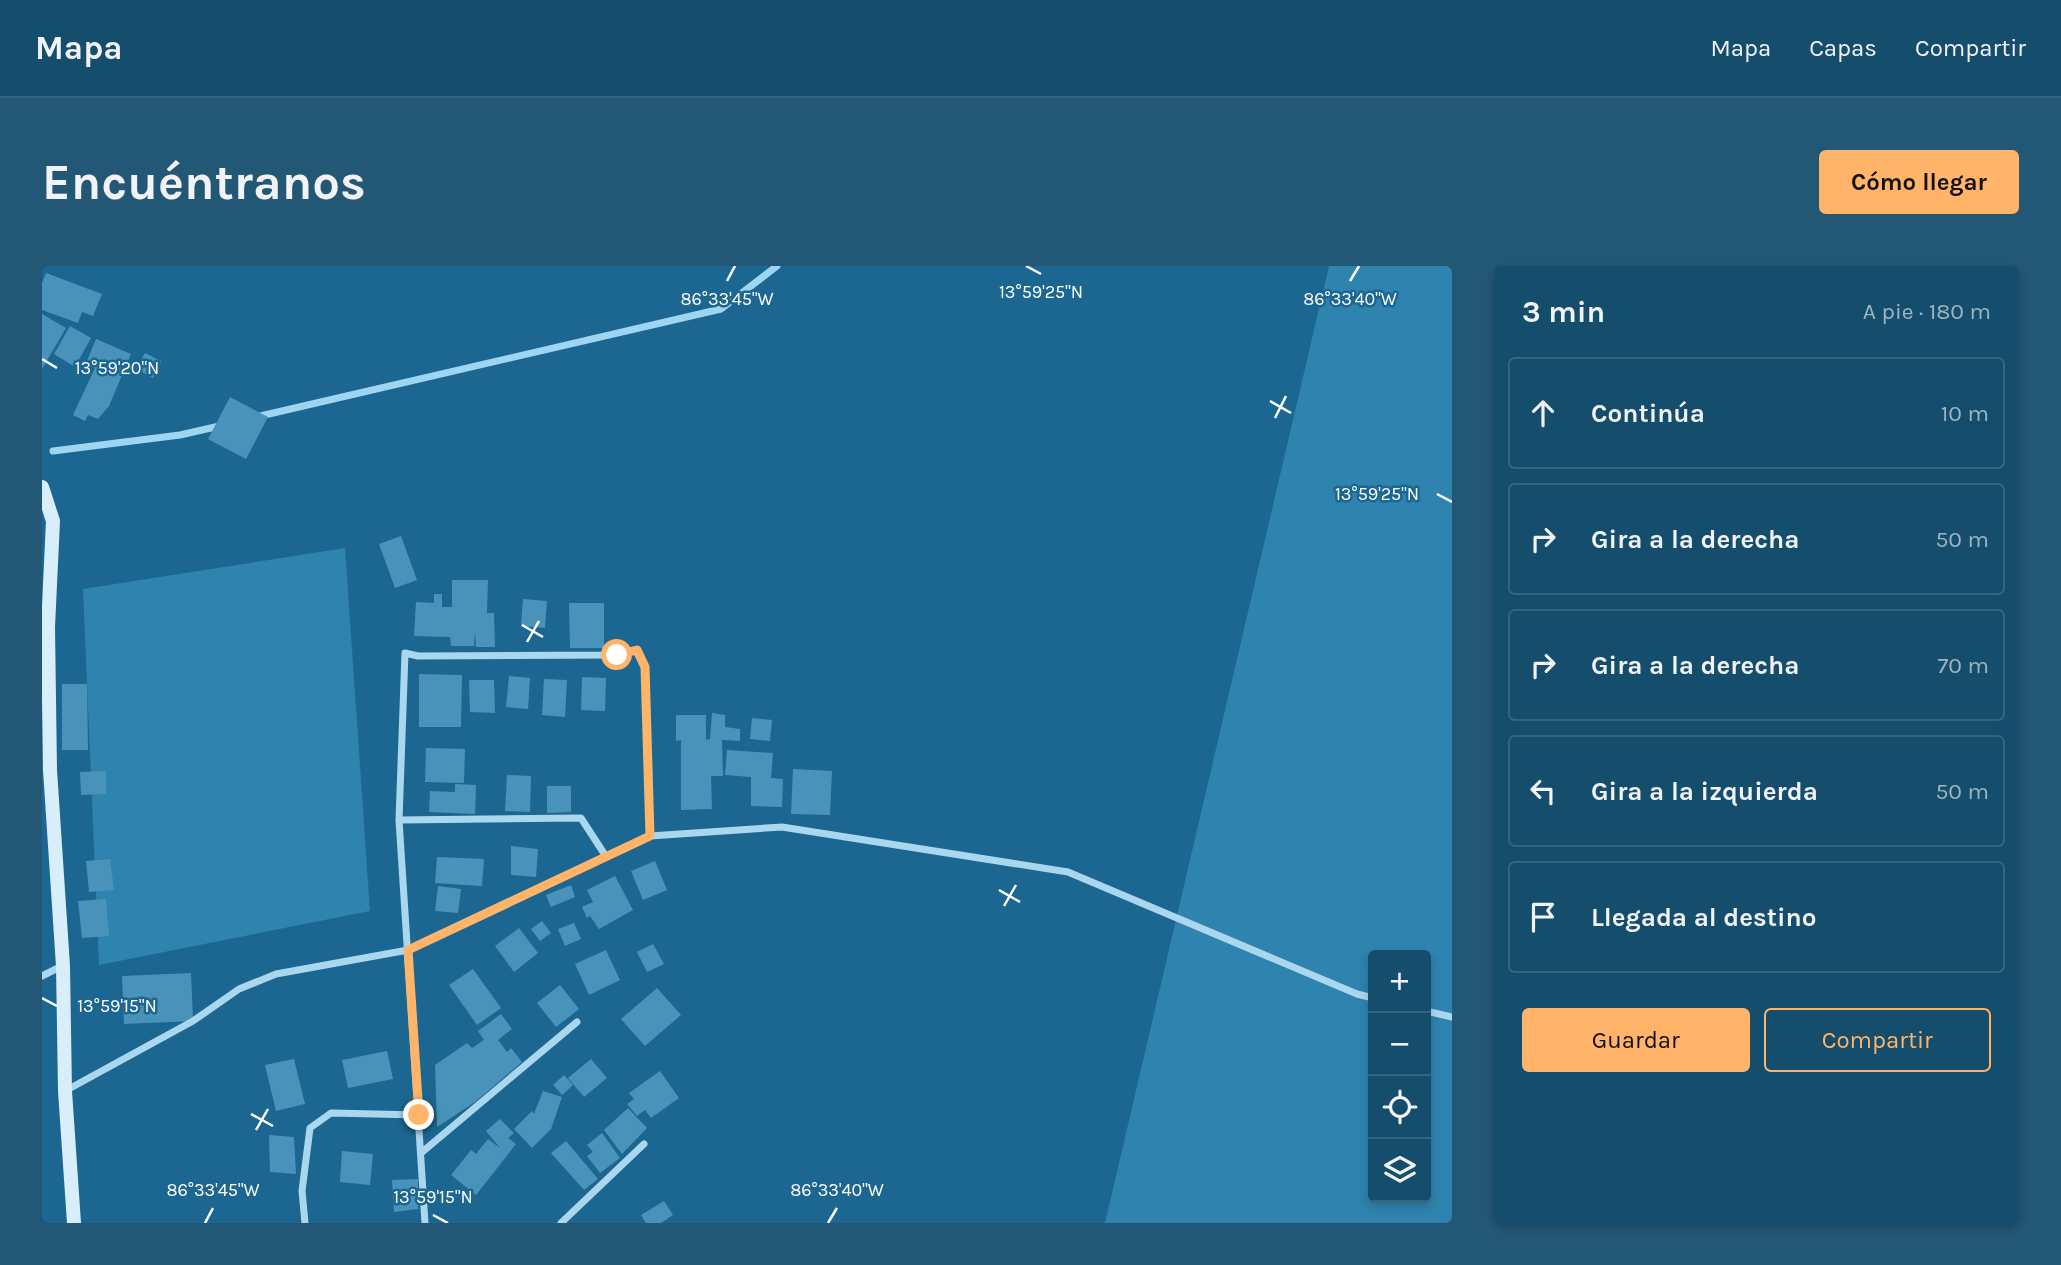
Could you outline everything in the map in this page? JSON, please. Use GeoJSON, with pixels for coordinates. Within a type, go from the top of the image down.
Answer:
{"type":"FeatureCollection","features":[{"type":"Feature","properties":{"kind":"street"},"geometry":{"type":"LineString","coordinates":[[42,487],[49,500],[53,521],[48,627],[50,770],[63,966],[65,1091],[74,1223]]}},
{"type":"Feature","properties":{"kind":"street"},"geometry":{"type":"LineString","coordinates":[[425,1223],[399,820],[405,653],[418,656],[617,655],[637,650],[645,667],[650,836]]}},
{"type":"Feature","properties":{"kind":"street"},"geometry":{"type":"LineString","coordinates":[[399,820],[581,818],[605,855]]}},
{"type":"Feature","properties":{"kind":"street"},"geometry":{"type":"LineString","coordinates":[[65,1091],[193,1021],[239,989],[276,974],[408,950],[650,836],[782,827],[1068,872],[1368,997]]}},
{"type":"Feature","properties":{"kind":"street"},"geometry":{"type":"LineString","coordinates":[[42,976],[63,966]]}},
{"type":"Feature","properties":{"kind":"street"},"geometry":{"type":"LineString","coordinates":[[1431,1012],[1452,1017]]}},
{"type":"Feature","properties":{"kind":"street"},"geometry":{"type":"LineString","coordinates":[[421,1153],[578,1022]]}},
{"type":"Feature","properties":{"kind":"street"},"geometry":{"type":"LineString","coordinates":[[305,1223],[302,1191],[310,1128],[331,1114],[419,1115]]}},
{"type":"Feature","properties":{"kind":"street"},"geometry":{"type":"LineString","coordinates":[[561,1223],[644,1144]]}},
{"type":"Feature","properties":{"kind":"shaded area"},"geometry":{"type":"Polygon","coordinates":[[[1329,266],[1452,266],[1452,1223],[1105,1223],[1329,266]]]}},
{"type":"Feature","properties":{"kind":"shaded area"},"geometry":{"type":"Polygon","coordinates":[[[345,548],[370,911],[99,965],[83,589],[345,548]]]}},
{"type":"Feature","properties":{"kind":"building"},"geometry":{"type":"Polygon","coordinates":[[[46,273],[102,294],[93,316],[82,312],[78,323],[42,310],[42,283],[46,273]]]}},
{"type":"Feature","properties":{"kind":"building"},"geometry":{"type":"Polygon","coordinates":[[[42,314],[66,328],[42,369],[42,314]]]}},
{"type":"Feature","properties":{"kind":"building"},"geometry":{"type":"Polygon","coordinates":[[[70,326],[91,338],[75,367],[54,354],[70,326]]]}},
{"type":"Feature","properties":{"kind":"building"},"geometry":{"type":"Polygon","coordinates":[[[96,339],[131,354],[109,406],[98,419],[88,415],[85,421],[73,415],[95,368],[86,363],[96,339]]]}},
{"type":"Feature","properties":{"kind":"building"},"geometry":{"type":"Polygon","coordinates":[[[145,353],[161,361],[153,378],[136,369],[145,353]]]}},
{"type":"Feature","properties":{"kind":"building"},"geometry":{"type":"Polygon","coordinates":[[[230,397],[268,417],[246,459],[208,439],[230,397]]]}},
{"type":"Feature","properties":{"kind":"building"},"geometry":{"type":"Polygon","coordinates":[[[401,536],[417,580],[395,588],[379,544],[401,536]]]}},
{"type":"Feature","properties":{"kind":"building"},"geometry":{"type":"Polygon","coordinates":[[[452,580],[488,580],[487,613],[494,613],[495,647],[476,647],[475,631],[474,646],[451,646],[450,637],[414,636],[416,602],[434,603],[434,594],[442,594],[442,607],[452,607],[452,580]]]}},
{"type":"Feature","properties":{"kind":"building"},"geometry":{"type":"Polygon","coordinates":[[[523,599],[547,601],[545,628],[521,626],[523,599]]]}},
{"type":"Feature","properties":{"kind":"building"},"geometry":{"type":"Polygon","coordinates":[[[569,603],[604,603],[604,648],[570,648],[569,603]]]}},
{"type":"Feature","properties":{"kind":"building"},"geometry":{"type":"Polygon","coordinates":[[[419,674],[462,675],[461,727],[419,727],[419,674]]]}},
{"type":"Feature","properties":{"kind":"building"},"geometry":{"type":"Polygon","coordinates":[[[509,676],[530,678],[528,709],[506,707],[509,676]]]}},
{"type":"Feature","properties":{"kind":"building"},"geometry":{"type":"Polygon","coordinates":[[[582,677],[606,678],[605,711],[581,710],[582,677]]]}},
{"type":"Feature","properties":{"kind":"building"},"geometry":{"type":"Polygon","coordinates":[[[544,679],[567,680],[565,717],[542,715],[544,679]]]}},
{"type":"Feature","properties":{"kind":"building"},"geometry":{"type":"Polygon","coordinates":[[[469,680],[494,680],[495,713],[470,712],[469,680]]]}},
{"type":"Feature","properties":{"kind":"building"},"geometry":{"type":"Polygon","coordinates":[[[62,684],[87,684],[88,750],[62,750],[62,684]]]}},
{"type":"Feature","properties":{"kind":"building"},"geometry":{"type":"Polygon","coordinates":[[[712,713],[725,715],[725,727],[740,729],[740,741],[722,740],[723,776],[711,776],[712,809],[681,810],[681,740],[676,741],[676,715],[706,715],[706,740],[710,739],[712,713]]]}},
{"type":"Feature","properties":{"kind":"building"},"geometry":{"type":"Polygon","coordinates":[[[752,718],[772,720],[770,741],[750,739],[752,718]]]}},
{"type":"Feature","properties":{"kind":"building"},"geometry":{"type":"Polygon","coordinates":[[[426,748],[465,749],[464,783],[425,782],[426,748]]]}},
{"type":"Feature","properties":{"kind":"building"},"geometry":{"type":"Polygon","coordinates":[[[727,750],[773,753],[771,778],[783,779],[782,807],[751,806],[751,777],[725,775],[727,750]]]}},
{"type":"Feature","properties":{"kind":"building"},"geometry":{"type":"Polygon","coordinates":[[[793,769],[832,771],[830,815],[791,814],[793,769]]]}},
{"type":"Feature","properties":{"kind":"building"},"geometry":{"type":"Polygon","coordinates":[[[106,771],[106,794],[81,795],[80,772],[106,771]]]}},
{"type":"Feature","properties":{"kind":"building"},"geometry":{"type":"Polygon","coordinates":[[[507,775],[531,776],[530,812],[505,811],[507,775]]]}},
{"type":"Feature","properties":{"kind":"building"},"geometry":{"type":"Polygon","coordinates":[[[455,784],[476,785],[475,814],[429,812],[430,791],[455,792],[455,784]]]}},
{"type":"Feature","properties":{"kind":"building"},"geometry":{"type":"Polygon","coordinates":[[[547,786],[571,786],[571,812],[547,813],[547,786]]]}},
{"type":"Feature","properties":{"kind":"building"},"geometry":{"type":"Polygon","coordinates":[[[511,846],[538,849],[536,877],[511,875],[511,846]]]}},
{"type":"Feature","properties":{"kind":"building"},"geometry":{"type":"Polygon","coordinates":[[[437,857],[484,859],[482,886],[435,883],[437,857]]]}},
{"type":"Feature","properties":{"kind":"building"},"geometry":{"type":"Polygon","coordinates":[[[110,859],[114,890],[89,892],[86,861],[110,859]]]}},
{"type":"Feature","properties":{"kind":"building"},"geometry":{"type":"Polygon","coordinates":[[[655,861],[667,890],[643,900],[631,871],[655,861]]]}},
{"type":"Feature","properties":{"kind":"building"},"geometry":{"type":"Polygon","coordinates":[[[615,876],[633,910],[599,929],[590,916],[587,918],[582,907],[593,902],[587,890],[615,876]]]}},
{"type":"Feature","properties":{"kind":"building"},"geometry":{"type":"Polygon","coordinates":[[[571,885],[575,897],[551,907],[546,895],[571,885]]]}},
{"type":"Feature","properties":{"kind":"building"},"geometry":{"type":"Polygon","coordinates":[[[438,886],[461,889],[458,913],[435,911],[438,886]]]}},
{"type":"Feature","properties":{"kind":"building"},"geometry":{"type":"Polygon","coordinates":[[[106,899],[109,936],[82,938],[78,901],[106,899]]]}},
{"type":"Feature","properties":{"kind":"building"},"geometry":{"type":"Polygon","coordinates":[[[542,921],[551,933],[540,941],[531,929],[542,921]]]}},
{"type":"Feature","properties":{"kind":"building"},"geometry":{"type":"Polygon","coordinates":[[[574,923],[581,939],[565,946],[558,929],[574,923]]]}},
{"type":"Feature","properties":{"kind":"building"},"geometry":{"type":"Polygon","coordinates":[[[519,928],[538,953],[514,972],[495,946],[519,928]]]}},
{"type":"Feature","properties":{"kind":"building"},"geometry":{"type":"Polygon","coordinates":[[[653,944],[664,964],[647,972],[637,952],[653,944]]]}},
{"type":"Feature","properties":{"kind":"building"},"geometry":{"type":"Polygon","coordinates":[[[606,950],[620,980],[589,995],[575,964],[606,950]]]}},
{"type":"Feature","properties":{"kind":"building"},"geometry":{"type":"Polygon","coordinates":[[[473,969],[501,1008],[477,1025],[449,985],[473,969]]]}},
{"type":"Feature","properties":{"kind":"building"},"geometry":{"type":"Polygon","coordinates":[[[191,973],[193,1021],[124,1024],[122,976],[191,973]]]}},
{"type":"Feature","properties":{"kind":"building"},"geometry":{"type":"Polygon","coordinates":[[[560,985],[579,1009],[556,1027],[537,1003],[560,985]]]}},
{"type":"Feature","properties":{"kind":"building"},"geometry":{"type":"Polygon","coordinates":[[[657,988],[681,1015],[645,1046],[621,1019],[657,988]]]}},
{"type":"Feature","properties":{"kind":"building"},"geometry":{"type":"Polygon","coordinates":[[[501,1014],[512,1029],[498,1040],[507,1052],[511,1048],[522,1062],[475,1102],[437,1127],[435,1065],[467,1043],[472,1048],[484,1040],[478,1031],[501,1014]]]}},
{"type":"Feature","properties":{"kind":"building"},"geometry":{"type":"Polygon","coordinates":[[[387,1051],[393,1079],[348,1088],[342,1060],[387,1051]]]}},
{"type":"Feature","properties":{"kind":"building"},"geometry":{"type":"Polygon","coordinates":[[[294,1059],[305,1104],[276,1111],[265,1065],[294,1059]]]}},
{"type":"Feature","properties":{"kind":"building"},"geometry":{"type":"Polygon","coordinates":[[[591,1059],[607,1078],[584,1097],[568,1078],[591,1059]]]}},
{"type":"Feature","properties":{"kind":"building"},"geometry":{"type":"Polygon","coordinates":[[[660,1071],[679,1098],[651,1118],[645,1110],[637,1116],[627,1104],[634,1099],[629,1093],[660,1071]]]}},
{"type":"Feature","properties":{"kind":"building"},"geometry":{"type":"Polygon","coordinates":[[[564,1075],[573,1085],[562,1095],[553,1085],[564,1075]]]}},
{"type":"Feature","properties":{"kind":"building"},"geometry":{"type":"Polygon","coordinates":[[[543,1091],[562,1097],[551,1129],[532,1148],[514,1129],[532,1111],[534,1114],[543,1091]]]}},
{"type":"Feature","properties":{"kind":"building"},"geometry":{"type":"Polygon","coordinates":[[[628,1108],[647,1128],[622,1154],[604,1130],[628,1108]]]}},
{"type":"Feature","properties":{"kind":"building"},"geometry":{"type":"Polygon","coordinates":[[[500,1119],[514,1133],[508,1138],[516,1144],[476,1195],[451,1175],[471,1150],[476,1154],[488,1139],[500,1148],[486,1131],[500,1119]]]}},
{"type":"Feature","properties":{"kind":"building"},"geometry":{"type":"Polygon","coordinates":[[[602,1133],[620,1158],[600,1173],[587,1156],[593,1152],[587,1145],[602,1133]]]}},
{"type":"Feature","properties":{"kind":"building"},"geometry":{"type":"Polygon","coordinates":[[[269,1135],[294,1137],[296,1174],[270,1172],[269,1135]]]}},
{"type":"Feature","properties":{"kind":"building"},"geometry":{"type":"Polygon","coordinates":[[[566,1141],[598,1179],[584,1190],[551,1153],[566,1141]]]}},
{"type":"Feature","properties":{"kind":"building"},"geometry":{"type":"Polygon","coordinates":[[[342,1151],[373,1154],[370,1185],[340,1182],[342,1151]]]}},
{"type":"Feature","properties":{"kind":"building"},"geometry":{"type":"Polygon","coordinates":[[[418,1179],[418,1209],[394,1212],[392,1180],[418,1179]]]}},
{"type":"Feature","properties":{"kind":"building"},"geometry":{"type":"Polygon","coordinates":[[[664,1201],[673,1215],[661,1223],[646,1223],[641,1215],[664,1201]]]}},
{"type":"Feature","properties":{"kind":"waterway"},"geometry":{"type":"LineString","coordinates":[[256,417],[721,309],[777,266]]}},
{"type":"Feature","properties":{"kind":"waterway"},"geometry":{"type":"LineString","coordinates":[[53,451],[180,435],[224,425]]}},
{"type":"Feature","properties":{"kind":"route"},"geometry":{"type":"LineString","coordinates":[[419,1115],[408,950],[650,836],[645,667],[637,650],[617,655]]}}]}
